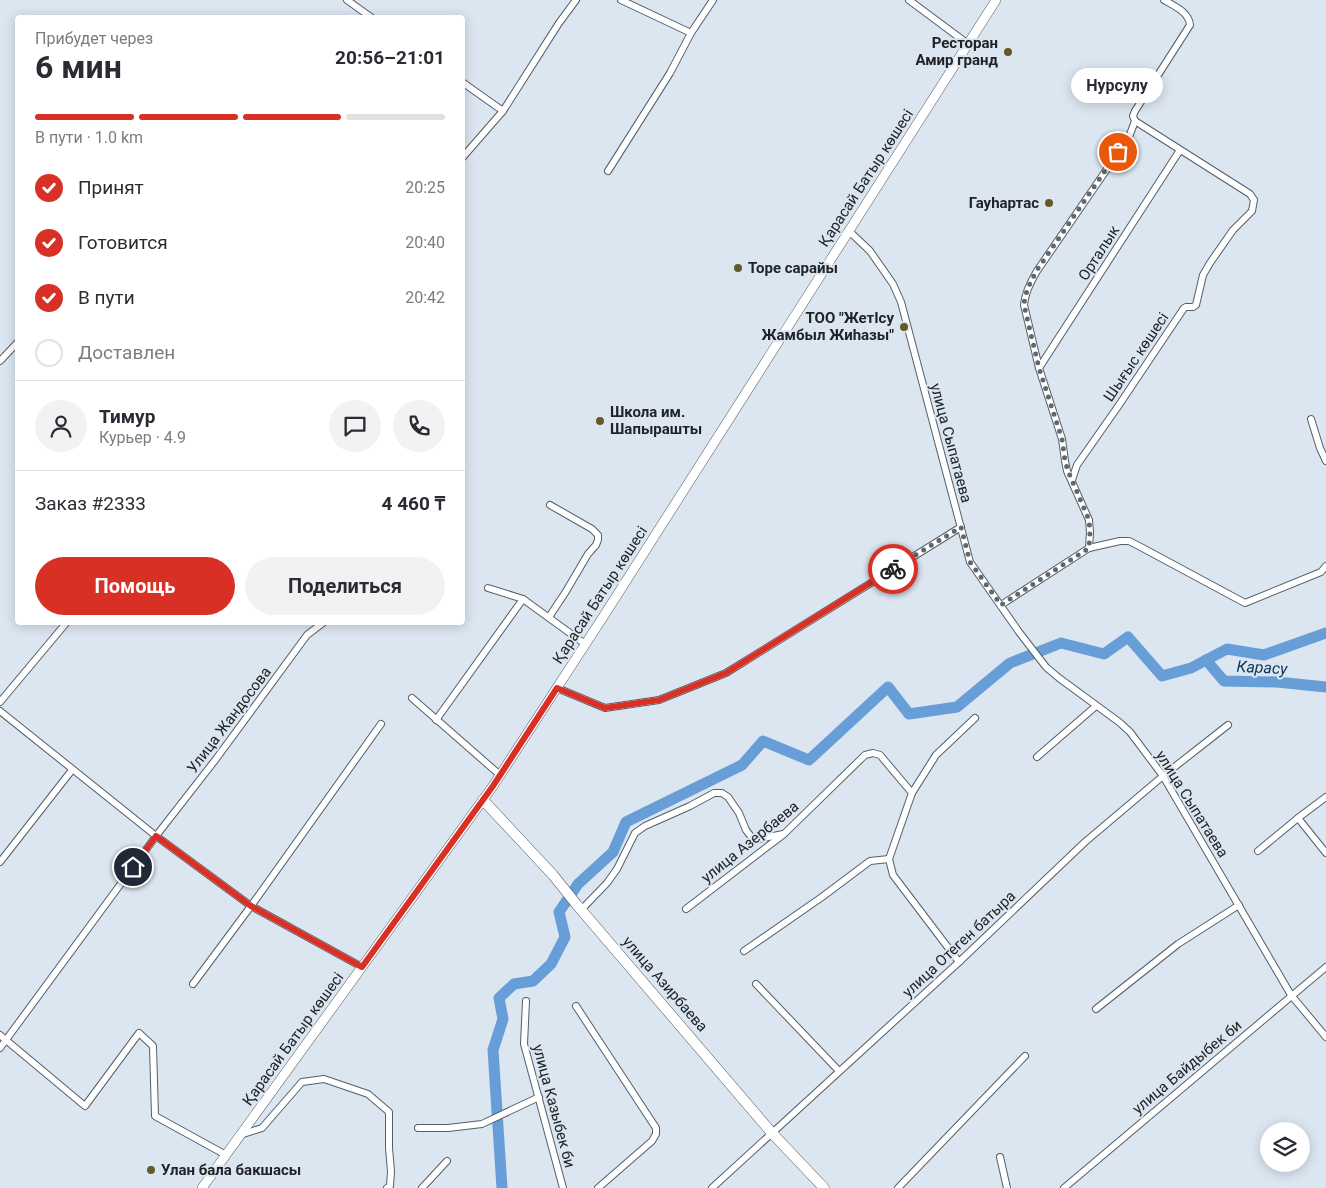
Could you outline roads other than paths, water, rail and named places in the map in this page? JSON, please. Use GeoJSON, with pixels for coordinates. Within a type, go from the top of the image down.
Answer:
{"type":"FeatureCollection","features":[{"type":"Feature","properties":{"kind":"main road","name":"Қарасай Батыр көшесі"},"geometry":{"type":"LineString","coordinates":[[202,1188],[500,775],[996,0]]}},
{"type":"Feature","properties":{"kind":"main road","name":"улица Азирбаева"},"geometry":{"type":"LineString","coordinates":[[483,800],[552,875],[772,1132],[824,1188]]}},
{"type":"Feature","properties":{"kind":"street"},"geometry":{"type":"LineString","coordinates":[[348,0],[368,15]]}},
{"type":"Feature","properties":{"kind":"street"},"geometry":{"type":"LineString","coordinates":[[465,154],[503,110],[576,0]]}},
{"type":"Feature","properties":{"kind":"street"},"geometry":{"type":"LineString","coordinates":[[621,0],[691,33]]}},
{"type":"Feature","properties":{"kind":"street"},"geometry":{"type":"LineString","coordinates":[[608,171],[670,73],[691,33],[713,0]]}},
{"type":"Feature","properties":{"kind":"street"},"geometry":{"type":"LineString","coordinates":[[909,0],[968,44]]}},
{"type":"Feature","properties":{"kind":"street"},"geometry":{"type":"LineString","coordinates":[[1089,548],[1089,520],[1065,461],[1062,439],[1039,368],[1024,300],[1037,270],[1129,137],[1135,121],[1133,116],[1135,111],[1190,25],[1190,19],[1186,14],[1164,0]]}},
{"type":"Feature","properties":{"kind":"street"},"geometry":{"type":"LineString","coordinates":[[465,84],[503,110]]}},
{"type":"Feature","properties":{"kind":"street"},"geometry":{"type":"LineString","coordinates":[[1135,121],[1180,150]]}},
{"type":"Feature","properties":{"kind":"street","name":"Шығыс көшесі"},"geometry":{"type":"LineString","coordinates":[[1072,480],[1077,465],[1184,308],[1196,305],[1203,276],[1228,237],[1252,211],[1254,206],[1254,200],[1250,194],[1180,150]]}},
{"type":"Feature","properties":{"kind":"street","name":"Орталык"},"geometry":{"type":"LineString","coordinates":[[1039,368],[1180,150]]}},
{"type":"Feature","properties":{"kind":"street","name":"улица Сыпатаева"},"geometry":{"type":"LineString","coordinates":[[849,231],[870,251],[894,284],[901,302],[970,562],[1046,667],[1130,732],[1163,776],[1291,995],[1326,1036]]}},
{"type":"Feature","properties":{"kind":"street"},"geometry":{"type":"LineString","coordinates":[[0,361],[15,344]]}},
{"type":"Feature","properties":{"kind":"street"},"geometry":{"type":"LineString","coordinates":[[1311,419],[1326,461]]}},
{"type":"Feature","properties":{"kind":"street"},"geometry":{"type":"LineString","coordinates":[[549,617],[598,540],[598,535],[592,529],[550,505]]}},
{"type":"Feature","properties":{"kind":"street"},"geometry":{"type":"LineString","coordinates":[[557,688],[605,708],[659,700],[726,673],[961,527]]}},
{"type":"Feature","properties":{"kind":"street"},"geometry":{"type":"LineString","coordinates":[[1001,605],[1089,548],[1120,541],[1129,541],[1137,545],[1244,603],[1321,572],[1326,566]]}},
{"type":"Feature","properties":{"kind":"street"},"geometry":{"type":"LineString","coordinates":[[488,588],[523,599],[585,644]]}},
{"type":"Feature","properties":{"kind":"street"},"geometry":{"type":"LineString","coordinates":[[436,720],[523,599]]}},
{"type":"Feature","properties":{"kind":"street"},"geometry":{"type":"LineString","coordinates":[[0,702],[64,625]]}},
{"type":"Feature","properties":{"kind":"street","name":"Улица Жандосова"},"geometry":{"type":"LineString","coordinates":[[0,1048],[3,1037],[216,759],[307,635],[320,625]]}},
{"type":"Feature","properties":{"kind":"street"},"geometry":{"type":"LineString","coordinates":[[412,698],[500,775]]}},
{"type":"Feature","properties":{"kind":"street"},"geometry":{"type":"LineString","coordinates":[[1037,758],[1096,706]]}},
{"type":"Feature","properties":{"kind":"street"},"geometry":{"type":"LineString","coordinates":[[0,711],[156,836],[251,906],[362,967]]}},
{"type":"Feature","properties":{"kind":"street"},"geometry":{"type":"LineString","coordinates":[[959,962],[893,875],[889,859],[912,793],[936,755],[975,718]]}},
{"type":"Feature","properties":{"kind":"street"},"geometry":{"type":"LineString","coordinates":[[193,984],[381,724]]}},
{"type":"Feature","properties":{"kind":"street","name":"улица Отеген батыра"},"geometry":{"type":"LineString","coordinates":[[712,1188],[959,962],[1085,842],[1163,776],[1228,725]]}},
{"type":"Feature","properties":{"kind":"street","name":"улица Азербаева"},"geometry":{"type":"LineString","coordinates":[[686,909],[784,834],[865,755],[872,752],[880,755],[912,793]]}},
{"type":"Feature","properties":{"kind":"street"},"geometry":{"type":"LineString","coordinates":[[0,862],[72,770]]}},
{"type":"Feature","properties":{"kind":"street"},"geometry":{"type":"LineString","coordinates":[[579,908],[607,883],[636,833],[646,826],[714,793],[722,793],[728,797],[752,838],[784,834]]}},
{"type":"Feature","properties":{"kind":"street"},"geometry":{"type":"LineString","coordinates":[[1258,851],[1326,797]]}},
{"type":"Feature","properties":{"kind":"street"},"geometry":{"type":"LineString","coordinates":[[1298,818],[1326,853]]}},
{"type":"Feature","properties":{"kind":"street"},"geometry":{"type":"LineString","coordinates":[[744,951],[870,861],[889,859]]}},
{"type":"Feature","properties":{"kind":"street"},"geometry":{"type":"LineString","coordinates":[[1096,1009],[1178,944],[1239,905]]}},
{"type":"Feature","properties":{"kind":"street","name":"улица Байдыбек би"},"geometry":{"type":"LineString","coordinates":[[1064,1188],[1326,967]]}},
{"type":"Feature","properties":{"kind":"street"},"geometry":{"type":"LineString","coordinates":[[756,984],[839,1070]]}},
{"type":"Feature","properties":{"kind":"street","name":"улица Казыбек би"},"geometry":{"type":"LineString","coordinates":[[526,1001],[524,1044],[563,1188]]}},
{"type":"Feature","properties":{"kind":"street"},"geometry":{"type":"LineString","coordinates":[[576,1006],[656,1128],[656,1134],[652,1141],[598,1188]]}},
{"type":"Feature","properties":{"kind":"street"},"geometry":{"type":"LineString","coordinates":[[3,1037],[85,1106],[139,1033],[153,1046],[155,1116],[226,1155]]}},
{"type":"Feature","properties":{"kind":"street"},"geometry":{"type":"LineString","coordinates":[[898,1188],[1025,1056]]}},
{"type":"Feature","properties":{"kind":"street"},"geometry":{"type":"LineString","coordinates":[[240,1136],[262,1128],[302,1082],[324,1078],[368,1094],[389,1112],[391,1170],[390,1186],[388,1188]]}},
{"type":"Feature","properties":{"kind":"street"},"geometry":{"type":"LineString","coordinates":[[418,1128],[448,1128],[482,1124],[539,1096]]}},
{"type":"Feature","properties":{"kind":"street"},"geometry":{"type":"LineString","coordinates":[[1000,1156],[1007,1188]]}},
{"type":"Feature","properties":{"kind":"street"},"geometry":{"type":"LineString","coordinates":[[422,1188],[447,1161]]}},
{"type":"Feature","properties":{"kind":"waterway"},"geometry":{"type":"LineString","coordinates":[[502,1188],[493,1050],[503,1019],[499,998],[514,984],[533,981],[551,964],[565,937],[559,912],[578,884],[613,852],[626,822],[742,765],[763,741],[809,760],[888,687],[909,714],[957,707],[1010,663],[1061,643],[1104,654],[1128,637],[1162,676],[1191,668],[1227,649],[1264,655],[1326,633]]}},
{"type":"Feature","properties":{"kind":"waterway","name":"Карасу"},"geometry":{"type":"LineString","coordinates":[[1206,660],[1224,681],[1277,682],[1326,687]]}},
{"type":"Feature","properties":{"kind":"place","name":"Ресторан Амир гранд"},"geometry":{"type":"Point","coordinates":[1008,52]}},
{"type":"Feature","properties":{"kind":"place","name":"Нурсулу"},"geometry":{"type":"Point","coordinates":[1118,152]}},
{"type":"Feature","properties":{"kind":"place","name":"Гауhартас"},"geometry":{"type":"Point","coordinates":[1049,203]}},
{"type":"Feature","properties":{"kind":"place","name":"Торе сарайы"},"geometry":{"type":"Point","coordinates":[738,268]}},
{"type":"Feature","properties":{"kind":"place","name":"ТОО \"ЖетIсу Жамбыл Жиhазы\""},"geometry":{"type":"Point","coordinates":[904,327]}},
{"type":"Feature","properties":{"kind":"place","name":"Школа им. Шапырашты"},"geometry":{"type":"Point","coordinates":[600,421]}},
{"type":"Feature","properties":{"kind":"place","name":"Улан бала бакшасы"},"geometry":{"type":"Point","coordinates":[151,1170]}}]}
